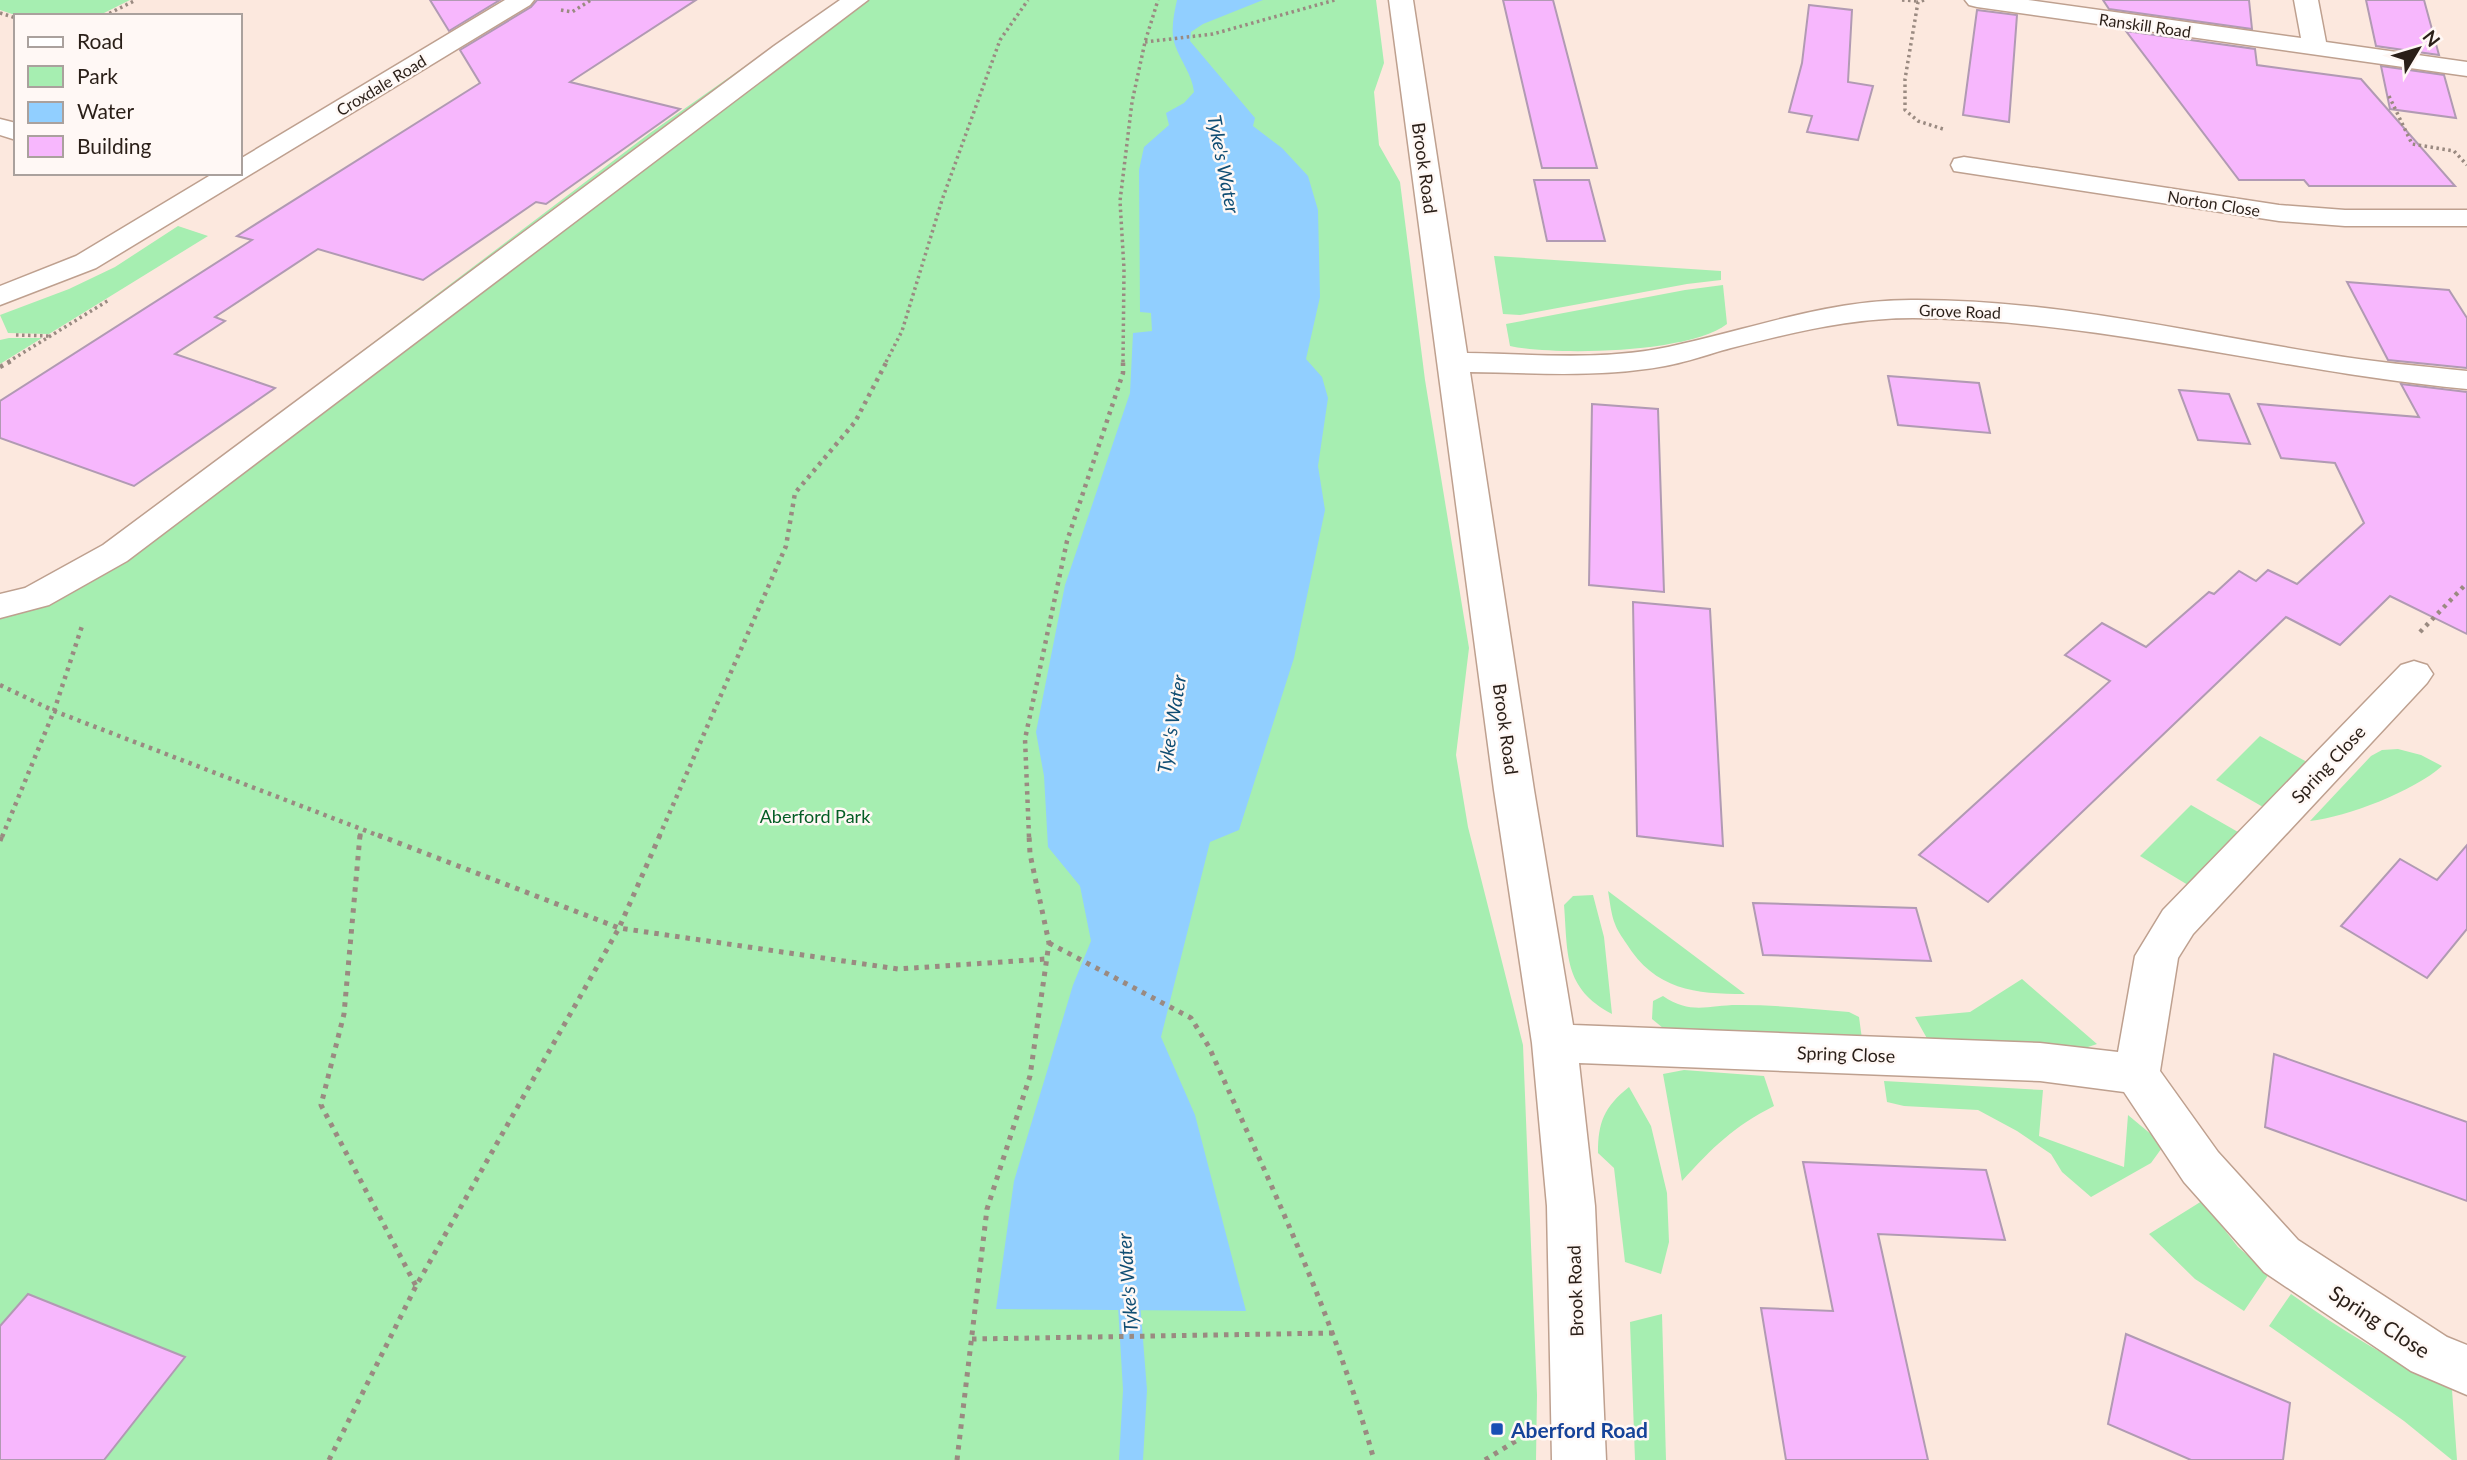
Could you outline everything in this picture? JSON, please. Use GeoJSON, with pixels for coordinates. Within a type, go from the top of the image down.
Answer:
{"type":"FeatureCollection","features":[{"type":"Feature","properties":{"kind":"street","name":"Croxdale Road"},"geometry":{"type":"LineString","coordinates":[[242,169],[522,0]]}},
{"type":"Feature","properties":{"kind":"street"},"geometry":{"type":"LineString","coordinates":[[0,606],[36,597],[115,553],[783,51],[856,0]]}},
{"type":"Feature","properties":{"kind":"street","name":"Brook Road"},"geometry":{"type":"LineString","coordinates":[[1401,0],[1514,790],[1554,1043],[1571,1206],[1579,1460]]}},
{"type":"Feature","properties":{"kind":"street","name":"Ranskill Road"},"geometry":{"type":"LineString","coordinates":[[1977,0],[2467,69]]}},
{"type":"Feature","properties":{"kind":"street"},"geometry":{"type":"LineString","coordinates":[[2306,0],[2315,48]]}},
{"type":"Feature","properties":{"kind":"street","name":"Norton Close"},"geometry":{"type":"LineString","coordinates":[[1964,165],[2279,213],[2345,218],[2467,218]]}},
{"type":"Feature","properties":{"kind":"street"},"geometry":{"type":"LineString","coordinates":[[0,296],[86,262],[231,175]]}},
{"type":"Feature","properties":{"kind":"street","name":"Grove Road"},"geometry":{"type":"LineString","coordinates":[[1453,362],[1603,363],[1661,358],[1836,315],[1909,309],[1982,310],[2077,319],[2340,366],[2467,380]]}},
{"type":"Feature","properties":{"kind":"street","name":"Spring Close"},"geometry":{"type":"LineString","coordinates":[[2414,674],[2178,922],[2157,956],[2137,1074],[2201,1167],[2281,1256],[2429,1354],[2467,1370]]}},
{"type":"Feature","properties":{"kind":"street","name":"Spring Close"},"geometry":{"type":"LineString","coordinates":[[1554,1043],[2040,1062],[2137,1074]]}},
{"type":"Feature","properties":{"kind":"path"},"geometry":{"type":"LineString","coordinates":[[108,14],[136,0]]}},
{"type":"Feature","properties":{"kind":"path"},"geometry":{"type":"LineString","coordinates":[[329,1460],[416,1286],[619,928],[786,546],[796,493],[855,422],[902,331],[942,200],[1000,40],[1028,0]]}},
{"type":"Feature","properties":{"kind":"path"},"geometry":{"type":"LineString","coordinates":[[957,1460],[987,1209],[1030,1076],[1049,943],[1030,854],[1025,739],[1067,541],[1123,373],[1124,269],[1120,201],[1132,102],[1145,42],[1158,0]]}},
{"type":"Feature","properties":{"kind":"path"},"geometry":{"type":"LineString","coordinates":[[1145,42],[1213,34],[1335,0]]}},
{"type":"Feature","properties":{"kind":"path"},"geometry":{"type":"LineString","coordinates":[[1902,0],[1923,0]]}},
{"type":"Feature","properties":{"kind":"path"},"geometry":{"type":"LineString","coordinates":[[1918,1],[1905,79],[1905,110],[1919,121],[1954,132]]}},
{"type":"Feature","properties":{"kind":"path"},"geometry":{"type":"LineString","coordinates":[[2370,56],[2412,144],[2454,151],[2467,165]]}},
{"type":"Feature","properties":{"kind":"path"},"geometry":{"type":"LineString","coordinates":[[8,335],[50,336]]}},
{"type":"Feature","properties":{"kind":"path"},"geometry":{"type":"LineString","coordinates":[[0,841],[54,711],[83,622],[115,553]]}},
{"type":"Feature","properties":{"kind":"path"},"geometry":{"type":"LineString","coordinates":[[2414,674],[2404,648],[2467,583]]}},
{"type":"Feature","properties":{"kind":"path"},"geometry":{"type":"LineString","coordinates":[[0,685],[54,711],[619,928],[898,969],[1046,960]]}},
{"type":"Feature","properties":{"kind":"path"},"geometry":{"type":"LineString","coordinates":[[362,829],[344,1014],[321,1105],[416,1286]]}},
{"type":"Feature","properties":{"kind":"path"},"geometry":{"type":"LineString","coordinates":[[1049,943],[1191,1018],[1209,1047],[1334,1333],[1359,1402],[1374,1460]]}},
{"type":"Feature","properties":{"kind":"path"},"geometry":{"type":"LineString","coordinates":[[972,1339],[1334,1333]]}},
{"type":"Feature","properties":{"kind":"green space"},"geometry":{"type":"Polygon","coordinates":[[[0,0],[130,0],[102,14],[14,15],[0,10],[0,0]]]}},
{"type":"Feature","properties":{"kind":"green space","name":"Aberford Park"},"geometry":{"type":"Polygon","coordinates":[[[839,0],[1376,0],[1384,63],[1374,92],[1379,145],[1400,182],[1425,380],[1469,648],[1456,755],[1468,827],[1523,1045],[1537,1395],[1536,1460],[0,1460],[0,598],[16,595],[86,560],[650,133],[839,0]]]}},
{"type":"Feature","properties":{"kind":"green space"},"geometry":{"type":"Polygon","coordinates":[[[178,226],[208,236],[49,334],[8,333],[0,315],[69,289],[115,267],[178,226]]]}},
{"type":"Feature","properties":{"kind":"green space"},"geometry":{"type":"Polygon","coordinates":[[[1494,256],[1721,271],[1721,280],[1520,315],[1503,314],[1494,256]]]}},
{"type":"Feature","properties":{"kind":"green space"},"geometry":{"type":"Polygon","coordinates":[[[1723,285],[1727,324],[1709,334],[1684,341],[1622,350],[1558,351],[1510,346],[1506,324],[1723,285]]]}},
{"type":"Feature","properties":{"kind":"green space"},"geometry":{"type":"Polygon","coordinates":[[[42,338],[0,364],[0,340],[42,338]]]}},
{"type":"Feature","properties":{"kind":"green space"},"geometry":{"type":"Polygon","coordinates":[[[2260,736],[2307,762],[2263,807],[2216,780],[2260,736]]]}},
{"type":"Feature","properties":{"kind":"green space"},"geometry":{"type":"Polygon","coordinates":[[[2398,749],[2421,755],[2442,766],[2415,785],[2379,801],[2325,819],[2310,821],[2371,756],[2382,750],[2398,749]]]}},
{"type":"Feature","properties":{"kind":"green space"},"geometry":{"type":"Polygon","coordinates":[[[2191,805],[2238,832],[2188,885],[2140,856],[2191,805]]]}},
{"type":"Feature","properties":{"kind":"green space"},"geometry":{"type":"Polygon","coordinates":[[[1608,891],[1745,994],[1693,990],[1663,980],[1650,971],[1637,959],[1617,929],[1608,891]]]}},
{"type":"Feature","properties":{"kind":"green space"},"geometry":{"type":"Polygon","coordinates":[[[1593,895],[1604,937],[1612,1014],[1584,993],[1576,981],[1568,954],[1564,905],[1573,896],[1593,895]]]}},
{"type":"Feature","properties":{"kind":"green space"},"geometry":{"type":"Polygon","coordinates":[[[2022,979],[2097,1044],[2082,1049],[1929,1042],[1915,1017],[1970,1012],[2022,979]]]}},
{"type":"Feature","properties":{"kind":"green space"},"geometry":{"type":"Polygon","coordinates":[[[1663,996],[1683,1006],[1702,1008],[1754,1005],[1849,1012],[1859,1017],[1862,1039],[1663,1028],[1652,1019],[1653,1001],[1663,996]]]}},
{"type":"Feature","properties":{"kind":"green space"},"geometry":{"type":"Polygon","coordinates":[[[1684,1070],[1764,1076],[1774,1106],[1724,1139],[1682,1181],[1663,1074],[1684,1070]]]}},
{"type":"Feature","properties":{"kind":"green space"},"geometry":{"type":"Polygon","coordinates":[[[1884,1081],[2043,1090],[2039,1136],[2124,1167],[2128,1115],[2164,1145],[2151,1163],[2091,1197],[2062,1172],[2051,1154],[2017,1131],[1978,1110],[1904,1106],[1887,1102],[1884,1081]]]}},
{"type":"Feature","properties":{"kind":"green space"},"geometry":{"type":"Polygon","coordinates":[[[1629,1087],[1651,1126],[1667,1193],[1669,1242],[1661,1274],[1625,1262],[1614,1168],[1598,1153],[1599,1132],[1604,1116],[1614,1101],[1629,1087]]]}},
{"type":"Feature","properties":{"kind":"green space"},"geometry":{"type":"Polygon","coordinates":[[[2202,1201],[2238,1247],[2269,1274],[2244,1311],[2195,1279],[2149,1234],[2202,1201]]]}},
{"type":"Feature","properties":{"kind":"green space"},"geometry":{"type":"Polygon","coordinates":[[[2291,1294],[2369,1345],[2452,1390],[2457,1460],[2452,1460],[2404,1421],[2269,1326],[2291,1294]]]}},
{"type":"Feature","properties":{"kind":"green space"},"geometry":{"type":"Polygon","coordinates":[[[1662,1314],[1666,1460],[1635,1460],[1630,1322],[1662,1314]]]}},
{"type":"Feature","properties":{"kind":"water"},"geometry":{"type":"Polygon","coordinates":[[[1177,0],[1263,0],[1203,24],[1191,32],[1190,41],[1255,118],[1253,126],[1282,148],[1308,176],[1318,210],[1320,297],[1306,359],[1322,377],[1328,398],[1318,466],[1325,510],[1294,658],[1239,830],[1210,842],[1161,1037],[1195,1115],[1246,1311],[996,1309],[1014,1181],[1073,985],[1091,941],[1080,886],[1048,847],[1044,776],[1036,732],[1065,585],[1130,393],[1133,333],[1152,331],[1151,313],[1140,312],[1139,170],[1144,147],[1169,125],[1166,113],[1184,103],[1194,92],[1174,40],[1173,22],[1177,0]]]}},
{"type":"Feature","properties":{"kind":"building"},"geometry":{"type":"Polygon","coordinates":[[[430,0],[500,0],[449,31],[430,0]]]}},
{"type":"Feature","properties":{"kind":"building"},"geometry":{"type":"Polygon","coordinates":[[[537,0],[696,0],[570,82],[680,109],[546,204],[536,202],[423,280],[318,249],[215,317],[225,321],[175,354],[275,388],[134,486],[0,438],[0,401],[252,240],[237,236],[480,83],[460,50],[531,7],[537,0]]]}},
{"type":"Feature","properties":{"kind":"building"},"geometry":{"type":"Polygon","coordinates":[[[1503,0],[1553,0],[1597,168],[1542,168],[1503,0]]]}},
{"type":"Feature","properties":{"kind":"building"},"geometry":{"type":"Polygon","coordinates":[[[2103,0],[2249,0],[2252,29],[2109,9],[2103,0]]]}},
{"type":"Feature","properties":{"kind":"building"},"geometry":{"type":"Polygon","coordinates":[[[2366,0],[2424,0],[2439,55],[2376,46],[2366,0]]]}},
{"type":"Feature","properties":{"kind":"building"},"geometry":{"type":"Polygon","coordinates":[[[1809,5],[1852,10],[1848,82],[1873,86],[1858,140],[1807,132],[1812,116],[1789,112],[1802,63],[1809,5]]]}},
{"type":"Feature","properties":{"kind":"building"},"geometry":{"type":"Polygon","coordinates":[[[1977,10],[2017,15],[2009,122],[1963,115],[1977,10]]]}},
{"type":"Feature","properties":{"kind":"building"},"geometry":{"type":"Polygon","coordinates":[[[2126,31],[2255,49],[2257,65],[2361,79],[2455,186],[2309,186],[2304,180],[2239,180],[2126,31]]]}},
{"type":"Feature","properties":{"kind":"building"},"geometry":{"type":"Polygon","coordinates":[[[2381,66],[2444,75],[2456,118],[2390,109],[2381,66]]]}},
{"type":"Feature","properties":{"kind":"building"},"geometry":{"type":"Polygon","coordinates":[[[1534,180],[1589,180],[1605,241],[1547,241],[1534,180]]]}},
{"type":"Feature","properties":{"kind":"building"},"geometry":{"type":"Polygon","coordinates":[[[2347,282],[2449,290],[2467,318],[2467,368],[2388,360],[2347,282]]]}},
{"type":"Feature","properties":{"kind":"building"},"geometry":{"type":"Polygon","coordinates":[[[1888,376],[1979,383],[1990,433],[1898,425],[1888,376]]]}},
{"type":"Feature","properties":{"kind":"building"},"geometry":{"type":"Polygon","coordinates":[[[2401,384],[2467,392],[2467,634],[2390,596],[2340,645],[2286,617],[1988,902],[1919,855],[2110,681],[2065,655],[2102,623],[2146,647],[2209,592],[2214,594],[2239,571],[2256,581],[2268,570],[2297,584],[2364,523],[2335,463],[2281,458],[2258,404],[2419,417],[2401,384]]]}},
{"type":"Feature","properties":{"kind":"building"},"geometry":{"type":"Polygon","coordinates":[[[2179,390],[2229,394],[2250,444],[2198,440],[2179,390]]]}},
{"type":"Feature","properties":{"kind":"building"},"geometry":{"type":"Polygon","coordinates":[[[1592,404],[1658,409],[1664,592],[1589,585],[1592,404]]]}},
{"type":"Feature","properties":{"kind":"building"},"geometry":{"type":"Polygon","coordinates":[[[1633,602],[1710,609],[1723,846],[1637,836],[1633,602]]]}},
{"type":"Feature","properties":{"kind":"building"},"geometry":{"type":"Polygon","coordinates":[[[2467,845],[2467,929],[2427,978],[2341,926],[2400,859],[2437,880],[2467,845]]]}},
{"type":"Feature","properties":{"kind":"building"},"geometry":{"type":"Polygon","coordinates":[[[1753,903],[1916,908],[1931,961],[1763,955],[1753,903]]]}},
{"type":"Feature","properties":{"kind":"building"},"geometry":{"type":"Polygon","coordinates":[[[2274,1054],[2467,1122],[2467,1201],[2265,1127],[2274,1054]]]}},
{"type":"Feature","properties":{"kind":"building"},"geometry":{"type":"Polygon","coordinates":[[[1803,1162],[1986,1170],[2005,1240],[1878,1234],[1928,1460],[1786,1460],[1761,1308],[1833,1311],[1803,1162]]]}},
{"type":"Feature","properties":{"kind":"building"},"geometry":{"type":"Polygon","coordinates":[[[28,1294],[185,1357],[104,1460],[0,1460],[0,1326],[28,1294]]]}},
{"type":"Feature","properties":{"kind":"building"},"geometry":{"type":"Polygon","coordinates":[[[2126,1334],[2290,1403],[2283,1460],[2191,1460],[2108,1424],[2126,1334]]]}},
{"type":"Feature","properties":{"kind":"waterway","name":"Tyke's Water"},"geometry":{"type":"LineString","coordinates":[[1128,1289],[1135,1390],[1131,1460]]}},
{"type":"Feature","properties":{"kind":"place","name":"Aberford Road"},"geometry":{"type":"Point","coordinates":[1497,1429]}}]}
